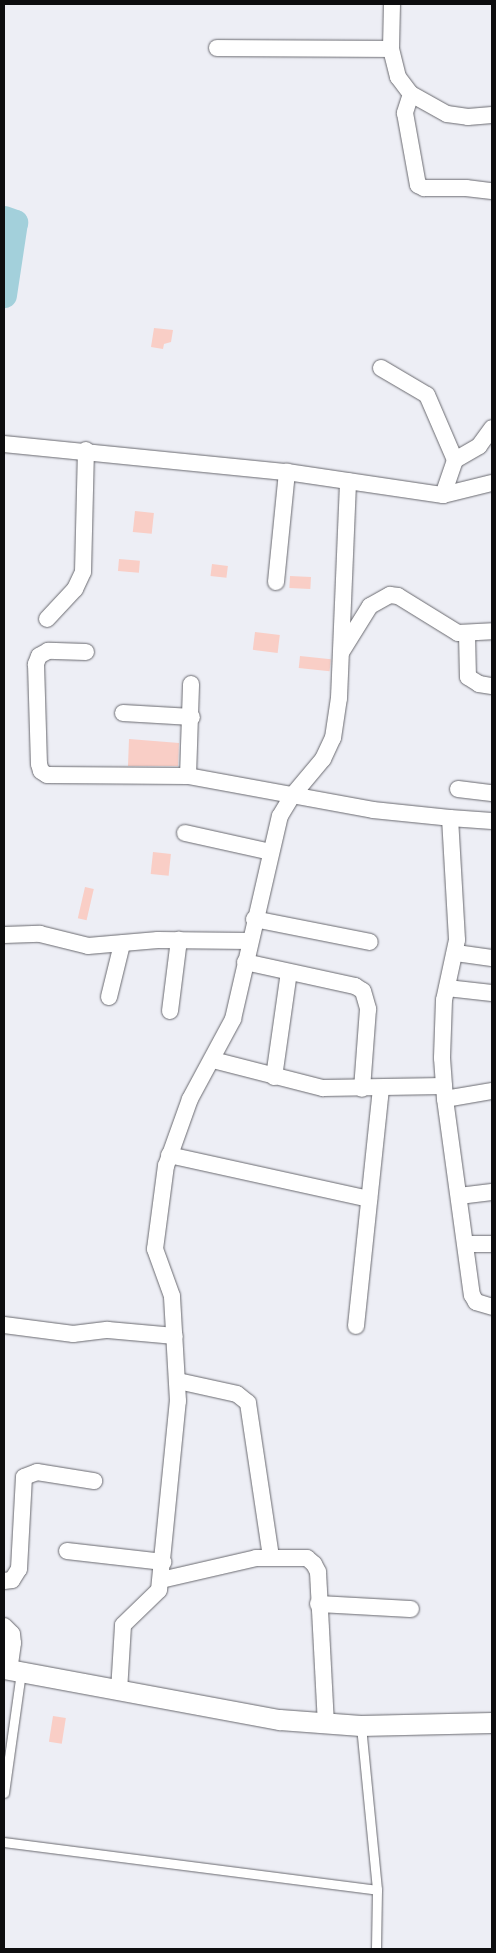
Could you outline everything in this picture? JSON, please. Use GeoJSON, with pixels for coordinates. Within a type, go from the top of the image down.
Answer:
{"type":"FeatureCollection","features":[{"type":"Feature","properties":{"kind":"street"},"geometry":{"type":"LineString","coordinates":[[392,4],[391,49],[398,77],[411,94],[447,114],[468,117],[492,115]]}},
{"type":"Feature","properties":{"kind":"street"},"geometry":{"type":"LineString","coordinates":[[217,48],[391,49]]}},
{"type":"Feature","properties":{"kind":"street"},"geometry":{"type":"LineString","coordinates":[[411,94],[405,113],[418,185],[424,188],[466,188],[492,191]]}},
{"type":"Feature","properties":{"kind":"street"},"geometry":{"type":"LineString","coordinates":[[381,368],[427,394],[455,460]]}},
{"type":"Feature","properties":{"kind":"street"},"geometry":{"type":"LineString","coordinates":[[443,495],[455,460],[479,446],[492,428]]}},
{"type":"Feature","properties":{"kind":"street"},"geometry":{"type":"LineString","coordinates":[[4,444],[86,450],[287,472],[443,495],[492,483]]}},
{"type":"Feature","properties":{"kind":"street"},"geometry":{"type":"LineString","coordinates":[[47,619],[75,588],[83,572],[86,450]]}},
{"type":"Feature","properties":{"kind":"street"},"geometry":{"type":"LineString","coordinates":[[276,582],[287,472]]}},
{"type":"Feature","properties":{"kind":"street"},"geometry":{"type":"LineString","coordinates":[[119,1691],[123,1625],[154,1596],[161,1580],[163,1562],[178,1382],[172,1296],[155,1249],[169,1155],[190,1100],[213,1060],[233,1019],[254,919],[280,816],[292,796],[323,759],[333,738],[341,653],[348,481]]}},
{"type":"Feature","properties":{"kind":"street"},"geometry":{"type":"LineString","coordinates":[[341,653],[370,606],[390,595],[398,596],[458,633],[467,634],[492,631]]}},
{"type":"Feature","properties":{"kind":"street"},"geometry":{"type":"LineString","coordinates":[[467,634],[468,677],[479,684],[492,686]]}},
{"type":"Feature","properties":{"kind":"street"},"geometry":{"type":"LineString","coordinates":[[86,652],[48,650],[39,656],[36,664],[41,771],[54,776],[188,776],[399,814],[492,821]]}},
{"type":"Feature","properties":{"kind":"street"},"geometry":{"type":"LineString","coordinates":[[188,776],[192,716],[191,684]]}},
{"type":"Feature","properties":{"kind":"street"},"geometry":{"type":"LineString","coordinates":[[124,712],[192,716]]}},
{"type":"Feature","properties":{"kind":"street"},"geometry":{"type":"LineString","coordinates":[[458,789],[492,793]]}},
{"type":"Feature","properties":{"kind":"street"},"geometry":{"type":"LineString","coordinates":[[450,818],[456,953],[447,988],[442,1058],[444,1093],[472,1295],[476,1302],[492,1307]]}},
{"type":"Feature","properties":{"kind":"street"},"geometry":{"type":"LineString","coordinates":[[185,832],[271,852]]}},
{"type":"Feature","properties":{"kind":"street"},"geometry":{"type":"LineString","coordinates":[[254,919],[370,942]]}},
{"type":"Feature","properties":{"kind":"street"},"geometry":{"type":"LineString","coordinates":[[4,935],[40,934],[88,946],[178,940],[250,941]]}},
{"type":"Feature","properties":{"kind":"street"},"geometry":{"type":"LineString","coordinates":[[170,1011],[178,940]]}},
{"type":"Feature","properties":{"kind":"street"},"geometry":{"type":"LineString","coordinates":[[109,998],[122,944]]}},
{"type":"Feature","properties":{"kind":"street"},"geometry":{"type":"LineString","coordinates":[[456,953],[492,958]]}},
{"type":"Feature","properties":{"kind":"street"},"geometry":{"type":"LineString","coordinates":[[245,962],[355,986],[363,991],[368,1009],[362,1088]]}},
{"type":"Feature","properties":{"kind":"street"},"geometry":{"type":"LineString","coordinates":[[274,1077],[289,972]]}},
{"type":"Feature","properties":{"kind":"street"},"geometry":{"type":"LineString","coordinates":[[447,988],[492,993]]}},
{"type":"Feature","properties":{"kind":"street"},"geometry":{"type":"LineString","coordinates":[[213,1060],[323,1088],[381,1088],[444,1093],[492,1090]]}},
{"type":"Feature","properties":{"kind":"street"},"geometry":{"type":"LineString","coordinates":[[356,1326],[381,1088]]}},
{"type":"Feature","properties":{"kind":"street"},"geometry":{"type":"LineString","coordinates":[[169,1155],[369,1199]]}},
{"type":"Feature","properties":{"kind":"street"},"geometry":{"type":"LineString","coordinates":[[459,1196],[492,1192]]}},
{"type":"Feature","properties":{"kind":"street"},"geometry":{"type":"LineString","coordinates":[[466,1244],[492,1244]]}},
{"type":"Feature","properties":{"kind":"street"},"geometry":{"type":"LineString","coordinates":[[4,1326],[74,1334],[108,1330],[175,1336]]}},
{"type":"Feature","properties":{"kind":"street"},"geometry":{"type":"LineString","coordinates":[[178,1382],[237,1394],[248,1403],[270,1557]]}},
{"type":"Feature","properties":{"kind":"street"},"geometry":{"type":"LineString","coordinates":[[4,1581],[12,1580],[19,1570],[24,1477],[37,1472],[94,1481]]}},
{"type":"Feature","properties":{"kind":"street"},"geometry":{"type":"LineString","coordinates":[[67,1551],[163,1562]]}},
{"type":"Feature","properties":{"kind":"street"},"geometry":{"type":"LineString","coordinates":[[161,1580],[270,1557],[307,1558],[314,1564],[318,1572],[318,1604],[326,1725]]}},
{"type":"Feature","properties":{"kind":"street"},"geometry":{"type":"LineString","coordinates":[[318,1604],[411,1609]]}},
{"type":"Feature","properties":{"kind":"street"},"geometry":{"type":"LineString","coordinates":[[4,1626],[12,1634],[11,1670],[280,1720],[326,1725],[361,1726],[492,1723]]}},
{"type":"Feature","properties":{"kind":"lane"},"geometry":{"type":"LineString","coordinates":[[4,1793],[11,1670]]}},
{"type":"Feature","properties":{"kind":"lane"},"geometry":{"type":"LineString","coordinates":[[361,1726],[377,1890],[376,1949]]}},
{"type":"Feature","properties":{"kind":"lane"},"geometry":{"type":"LineString","coordinates":[[4,1842],[377,1890]]}},
{"type":"Feature","properties":{"kind":"building"},"geometry":{"type":"Polygon","coordinates":[[[154,328],[173,330],[171,342],[164,344],[163,349],[151,347],[154,328]]]}},
{"type":"Feature","properties":{"kind":"building"},"geometry":{"type":"Polygon","coordinates":[[[135,511],[154,513],[152,534],[133,532],[135,511]]]}},
{"type":"Feature","properties":{"kind":"building"},"geometry":{"type":"Polygon","coordinates":[[[119,559],[140,561],[139,573],[118,571],[119,559]]]}},
{"type":"Feature","properties":{"kind":"building"},"geometry":{"type":"Polygon","coordinates":[[[212,564],[228,566],[226,578],[211,576],[212,564]]]}},
{"type":"Feature","properties":{"kind":"building"},"geometry":{"type":"Polygon","coordinates":[[[290,576],[311,577],[310,589],[289,588],[290,576]]]}},
{"type":"Feature","properties":{"kind":"building"},"geometry":{"type":"Polygon","coordinates":[[[255,632],[280,635],[278,653],[253,650],[255,632]]]}},
{"type":"Feature","properties":{"kind":"building"},"geometry":{"type":"Polygon","coordinates":[[[300,656],[331,659],[330,671],[299,668],[300,656]]]}},
{"type":"Feature","properties":{"kind":"building"},"geometry":{"type":"Polygon","coordinates":[[[129,739],[179,743],[178,766],[128,766],[129,739]]]}},
{"type":"Feature","properties":{"kind":"building"},"geometry":{"type":"Polygon","coordinates":[[[153,852],[171,854],[169,876],[151,874],[153,852]]]}},
{"type":"Feature","properties":{"kind":"building"},"geometry":{"type":"Polygon","coordinates":[[[85,887],[94,889],[87,920],[78,918],[85,887]]]}},
{"type":"Feature","properties":{"kind":"building"},"geometry":{"type":"Polygon","coordinates":[[[53,1716],[66,1718],[62,1744],[49,1742],[53,1716]]]}},
{"type":"Feature","properties":{"kind":"waterway"},"geometry":{"type":"LineString","coordinates":[[4,218],[15,222],[4,295]]}}]}
